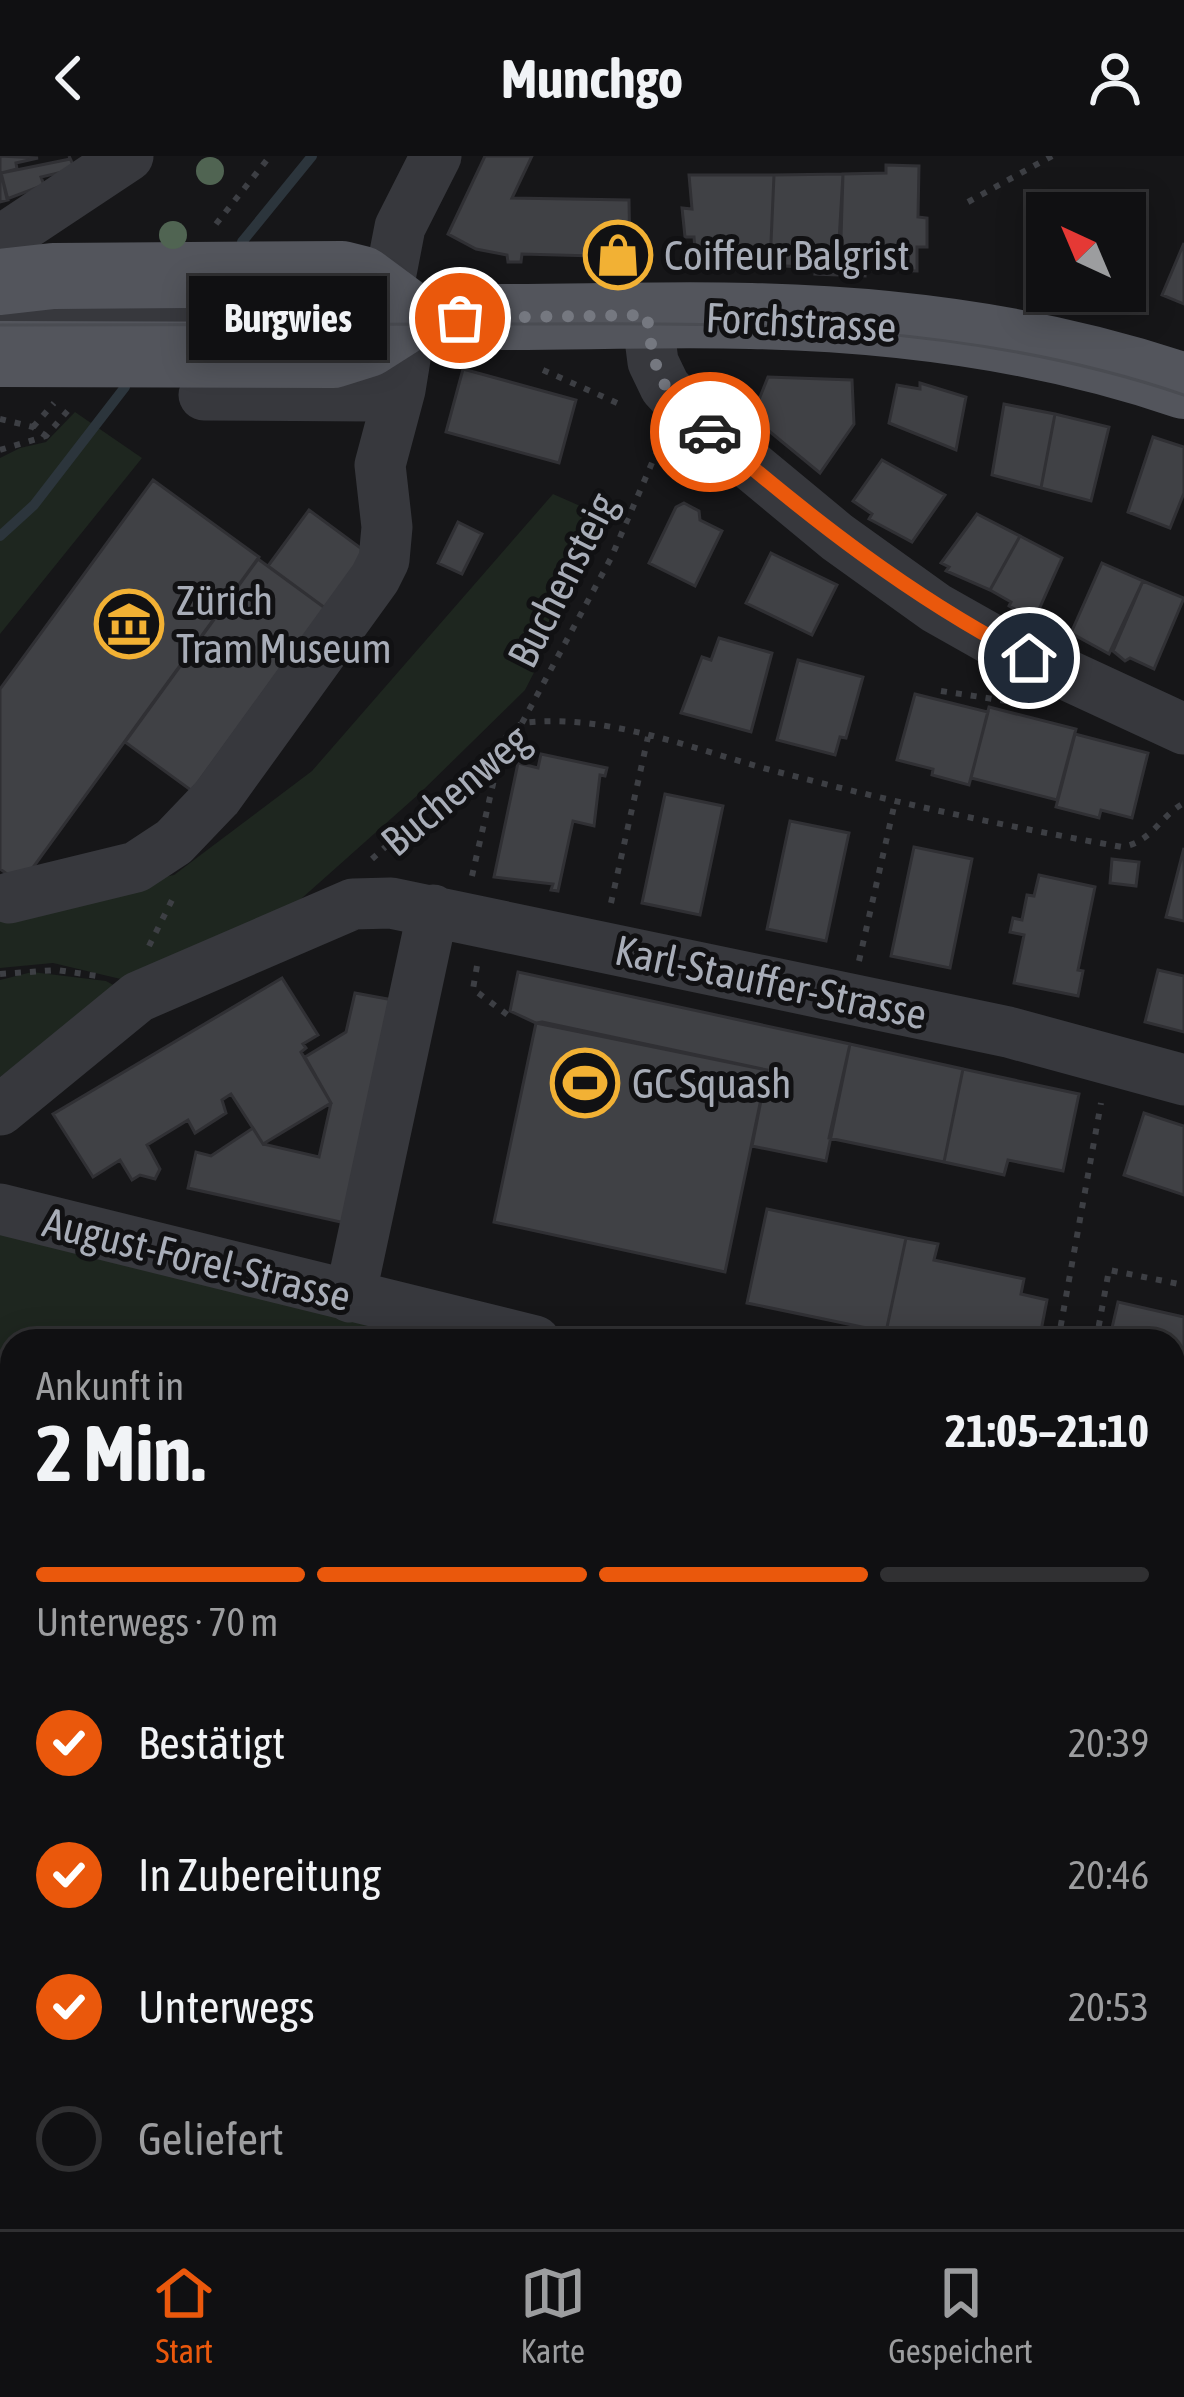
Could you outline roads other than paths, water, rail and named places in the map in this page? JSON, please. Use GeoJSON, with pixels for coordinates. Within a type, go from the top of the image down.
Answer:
{"type":"FeatureCollection","features":[{"type":"Feature","properties":{"kind":"main road","name":"Forchstrasse"},"geometry":{"type":"LineString","coordinates":[[0,282],[53,276],[343,274],[362,279],[399,305],[789,317],[961,334],[1087,359],[1184,386]]}},
{"type":"Feature","properties":{"kind":"main road"},"geometry":{"type":"LineString","coordinates":[[0,354],[333,355],[368,344],[399,305]]}},
{"type":"Feature","properties":{"kind":"street"},"geometry":{"type":"LineString","coordinates":[[0,241],[128,156]]}},
{"type":"Feature","properties":{"kind":"street"},"geometry":{"type":"LineString","coordinates":[[9,898],[136,867],[174,842],[217,797],[375,578],[384,560],[387,527],[380,465],[400,389],[400,226],[436,156]]}},
{"type":"Feature","properties":{"kind":"street","name":"Forchstrasse"},"geometry":{"type":"LineString","coordinates":[[0,317],[399,305]]}},
{"type":"Feature","properties":{"kind":"street"},"geometry":{"type":"LineString","coordinates":[[647,315],[653,362],[665,387],[696,420],[837,537],[936,608],[1060,674],[1184,728]]}},
{"type":"Feature","properties":{"kind":"street"},"geometry":{"type":"LineString","coordinates":[[204,394],[373,396],[400,389]]}},
{"type":"Feature","properties":{"kind":"street"},"geometry":{"type":"LineString","coordinates":[[350,1298],[450,902]]}},
{"type":"Feature","properties":{"kind":"street","name":"Karl-Stauffer-Strasse"},"geometry":{"type":"LineString","coordinates":[[353,904],[450,902],[1009,1032],[1184,1080]]}},
{"type":"Feature","properties":{"kind":"street","name":"Buchenweg"},"geometry":{"type":"LineString","coordinates":[[0,1111],[138,997],[353,904]]}},
{"type":"Feature","properties":{"kind":"street","name":"August-Forel-Strasse"},"geometry":{"type":"LineString","coordinates":[[0,1209],[483,1329]]}},
{"type":"Feature","properties":{"kind":"waterway"},"geometry":{"type":"LineString","coordinates":[[242,242],[312,156]]}},
{"type":"Feature","properties":{"kind":"waterway"},"geometry":{"type":"LineString","coordinates":[[0,536],[34,505],[125,387]]}},
{"type":"Feature","properties":{"kind":"tram line"},"geometry":{"type":"LineString","coordinates":[[0,325],[782,327],[864,332],[1025,353],[1184,395]]}},
{"type":"Feature","properties":{"kind":"place","name":"Coiffeur Balgrist"},"geometry":{"type":"Point","coordinates":[618,255]}},
{"type":"Feature","properties":{"kind":"place","name":"Burgwies"},"geometry":{"type":"Point","coordinates":[460,318]}},
{"type":"Feature","properties":{"kind":"place","name":"Zürich Tram Museum"},"geometry":{"type":"Point","coordinates":[129,624]}},
{"type":"Feature","properties":{"kind":"place","name":"GC Squash"},"geometry":{"type":"Point","coordinates":[585,1083]}}]}
